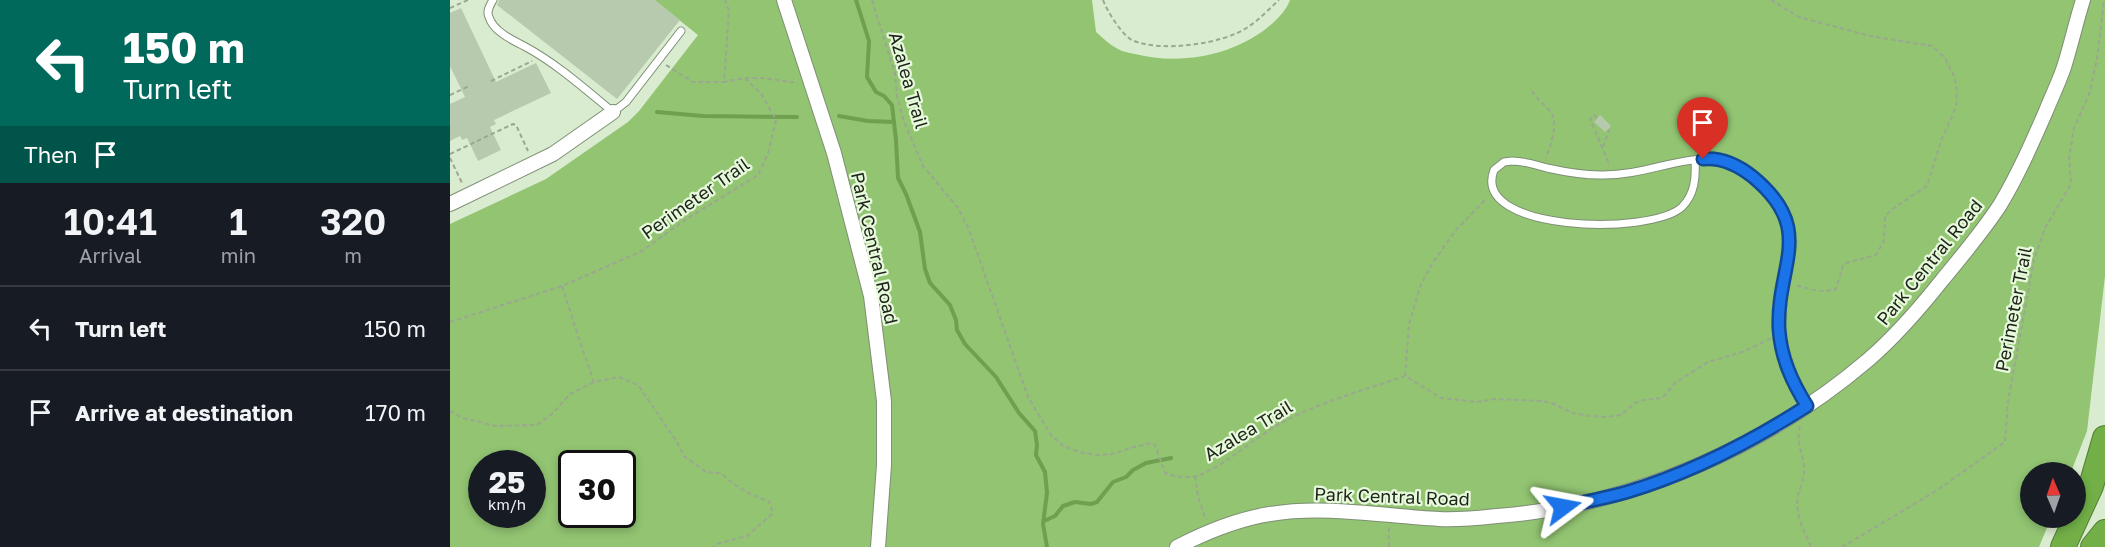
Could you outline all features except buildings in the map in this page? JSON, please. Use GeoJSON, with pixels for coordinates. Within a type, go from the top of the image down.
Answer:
{"type":"FeatureCollection","features":[{"type":"Feature","properties":{"kind":"highway"},"geometry":{"type":"LineString","coordinates":[[2063,547],[2091,486],[2105,438]]}},
{"type":"Feature","properties":{"kind":"highway"},"geometry":{"type":"LineString","coordinates":[[2093,547],[2105,532]]}},
{"type":"Feature","properties":{"kind":"street","name":"Park Central Road"},"geometry":{"type":"LineString","coordinates":[[784,0],[834,153],[872,308],[884,401],[884,465],[878,547]]}},
{"type":"Feature","properties":{"kind":"street","name":"Park Central Road"},"geometry":{"type":"LineString","coordinates":[[1177,547],[1205,534],[1271,513],[1314,510],[1442,519],[1499,516],[1563,507],[1626,493],[1666,479],[1718,456],[1807,406],[1868,360],[1914,315],[1977,238],[2001,203],[2028,153],[2064,69],[2083,0]]}},
{"type":"Feature","properties":{"kind":"street"},"geometry":{"type":"LineString","coordinates":[[450,204],[553,154],[613,112]]}},
{"type":"Feature","properties":{"kind":"lane"},"geometry":{"type":"LineString","coordinates":[[494,0],[488,10],[488,16],[498,29],[541,55],[613,112],[626,102],[681,32]]}},
{"type":"Feature","properties":{"kind":"lane"},"geometry":{"type":"LineString","coordinates":[[1695,160],[1694,188],[1684,204],[1672,213],[1637,222],[1599,225],[1555,220],[1513,208],[1499,200],[1493,192],[1491,180],[1494,170],[1504,162],[1520,161],[1574,173],[1609,175],[1695,160],[1717,159],[1733,164],[1759,182],[1773,198],[1787,222],[1790,233],[1780,310],[1780,334],[1787,369],[1807,406]]}},
{"type":"Feature","properties":{"kind":"path"},"geometry":{"type":"LineString","coordinates":[[450,8],[468,0]]}},
{"type":"Feature","properties":{"kind":"path"},"geometry":{"type":"LineString","coordinates":[[724,82],[729,11],[725,0]]}},
{"type":"Feature","properties":{"kind":"path","name":"Azalea Trail"},"geometry":{"type":"LineString","coordinates":[[872,0],[895,74],[897,96],[903,119],[923,166],[958,208],[968,227],[1035,411],[1051,435],[1063,446],[1083,453],[1112,454],[1152,443],[1158,450],[1165,473],[1171,476],[1195,476],[1216,467],[1244,446],[1283,422],[1319,406],[1404,376]]}},
{"type":"Feature","properties":{"kind":"path"},"geometry":{"type":"LineString","coordinates":[[1103,0],[1115,23],[1131,40],[1160,46],[1220,40],[1248,28],[1280,0]]}},
{"type":"Feature","properties":{"kind":"path"},"geometry":{"type":"LineString","coordinates":[[1771,0],[1799,17],[1870,36],[1932,46],[1945,58],[1955,78],[1957,93],[1956,107],[1941,141],[1927,186],[1885,216],[1884,241],[1876,255],[1846,263],[1836,289],[1831,291],[1785,282]]}},
{"type":"Feature","properties":{"kind":"path","name":"Perimeter Trail"},"geometry":{"type":"LineString","coordinates":[[1842,547],[1936,491],[2005,442],[2008,401],[2034,260],[2045,228],[2071,184],[2068,158],[2074,128],[2090,92],[2097,59],[2104,0]]}},
{"type":"Feature","properties":{"kind":"path"},"geometry":{"type":"LineString","coordinates":[[491,81],[536,60]]}},
{"type":"Feature","properties":{"kind":"path"},"geometry":{"type":"LineString","coordinates":[[659,60],[693,82],[762,78],[812,84]]}},
{"type":"Feature","properties":{"kind":"path","name":"Perimeter Trail"},"geometry":{"type":"LineString","coordinates":[[450,322],[562,286],[642,251],[685,220],[758,175],[768,154],[776,120],[762,95],[745,78]]}},
{"type":"Feature","properties":{"kind":"path"},"geometry":{"type":"LineString","coordinates":[[450,95],[469,86]]}},
{"type":"Feature","properties":{"kind":"path"},"geometry":{"type":"LineString","coordinates":[[1532,92],[1551,112],[1553,118],[1551,142],[1544,167]]}},
{"type":"Feature","properties":{"kind":"path"},"geometry":{"type":"LineString","coordinates":[[1597,118],[1594,115],[1590,119],[1608,161],[1609,175]]}},
{"type":"Feature","properties":{"kind":"path"},"geometry":{"type":"LineString","coordinates":[[462,189],[463,184],[450,156],[513,124],[516,125],[528,151],[533,154]]}},
{"type":"Feature","properties":{"kind":"path"},"geometry":{"type":"LineString","coordinates":[[1603,147],[1610,131],[1608,129]]}},
{"type":"Feature","properties":{"kind":"path"},"geometry":{"type":"LineString","coordinates":[[1493,192],[1455,231],[1421,284],[1408,324],[1404,376],[1441,398],[1477,402],[1494,399],[1541,400],[1577,414],[1606,417],[1625,414],[1635,403],[1662,398],[1675,383],[1708,362],[1745,351],[1780,334]]}},
{"type":"Feature","properties":{"kind":"path"},"geometry":{"type":"LineString","coordinates":[[562,286],[594,382]]}},
{"type":"Feature","properties":{"kind":"path"},"geometry":{"type":"LineString","coordinates":[[450,411],[463,418],[496,426],[537,425],[570,394],[594,382],[619,377],[638,385],[684,456],[706,472],[721,473],[738,489],[769,501],[773,513],[747,536],[716,544],[714,547]]}},
{"type":"Feature","properties":{"kind":"path"},"geometry":{"type":"LineString","coordinates":[[1807,406],[1798,433],[1804,473],[1797,500],[1800,520],[1811,547]]}},
{"type":"Feature","properties":{"kind":"path"},"geometry":{"type":"LineString","coordinates":[[1195,476],[1198,497],[1208,524],[1205,534]]}},
{"type":"Feature","properties":{"kind":"path"},"geometry":{"type":"LineString","coordinates":[[1389,515],[1389,547]]}},
{"type":"Feature","properties":{"kind":"green space"},"geometry":{"type":"Polygon","coordinates":[[[654,0],[1092,0],[1096,32],[1109,43],[1126,52],[1171,59],[1209,55],[1244,43],[1274,22],[1290,0],[2105,0],[2105,276],[2087,431],[2075,462],[2020,462],[2020,528],[2047,528],[2039,547],[450,547],[450,224],[546,179],[628,122],[698,35],[654,0]]]}},
{"type":"Feature","properties":{"kind":"waterway"},"geometry":{"type":"LineString","coordinates":[[856,0],[869,41],[867,77],[876,92],[884,96],[892,105],[898,178],[920,232],[925,269],[930,283],[950,305],[957,330],[965,344],[996,377],[1019,413],[1035,431],[1036,455],[1045,472],[1047,493],[1043,524],[1047,547]]}},
{"type":"Feature","properties":{"kind":"waterway"},"geometry":{"type":"LineString","coordinates":[[657,112],[703,116],[797,117]]}},
{"type":"Feature","properties":{"kind":"waterway"},"geometry":{"type":"LineString","coordinates":[[839,116],[868,121],[894,122]]}},
{"type":"Feature","properties":{"kind":"waterway"},"geometry":{"type":"LineString","coordinates":[[1044,521],[1055,516],[1063,506],[1075,502],[1091,504],[1097,502],[1113,482],[1126,477],[1146,463],[1171,458]]}},
{"type":"Feature","properties":{"kind":"route"},"geometry":{"type":"LineString","coordinates":[[1563,507],[1626,493],[1666,479],[1718,456],[1807,406],[1787,369],[1779,328],[1790,244],[1787,222],[1773,198],[1748,174],[1724,160],[1703,159]]}}]}
